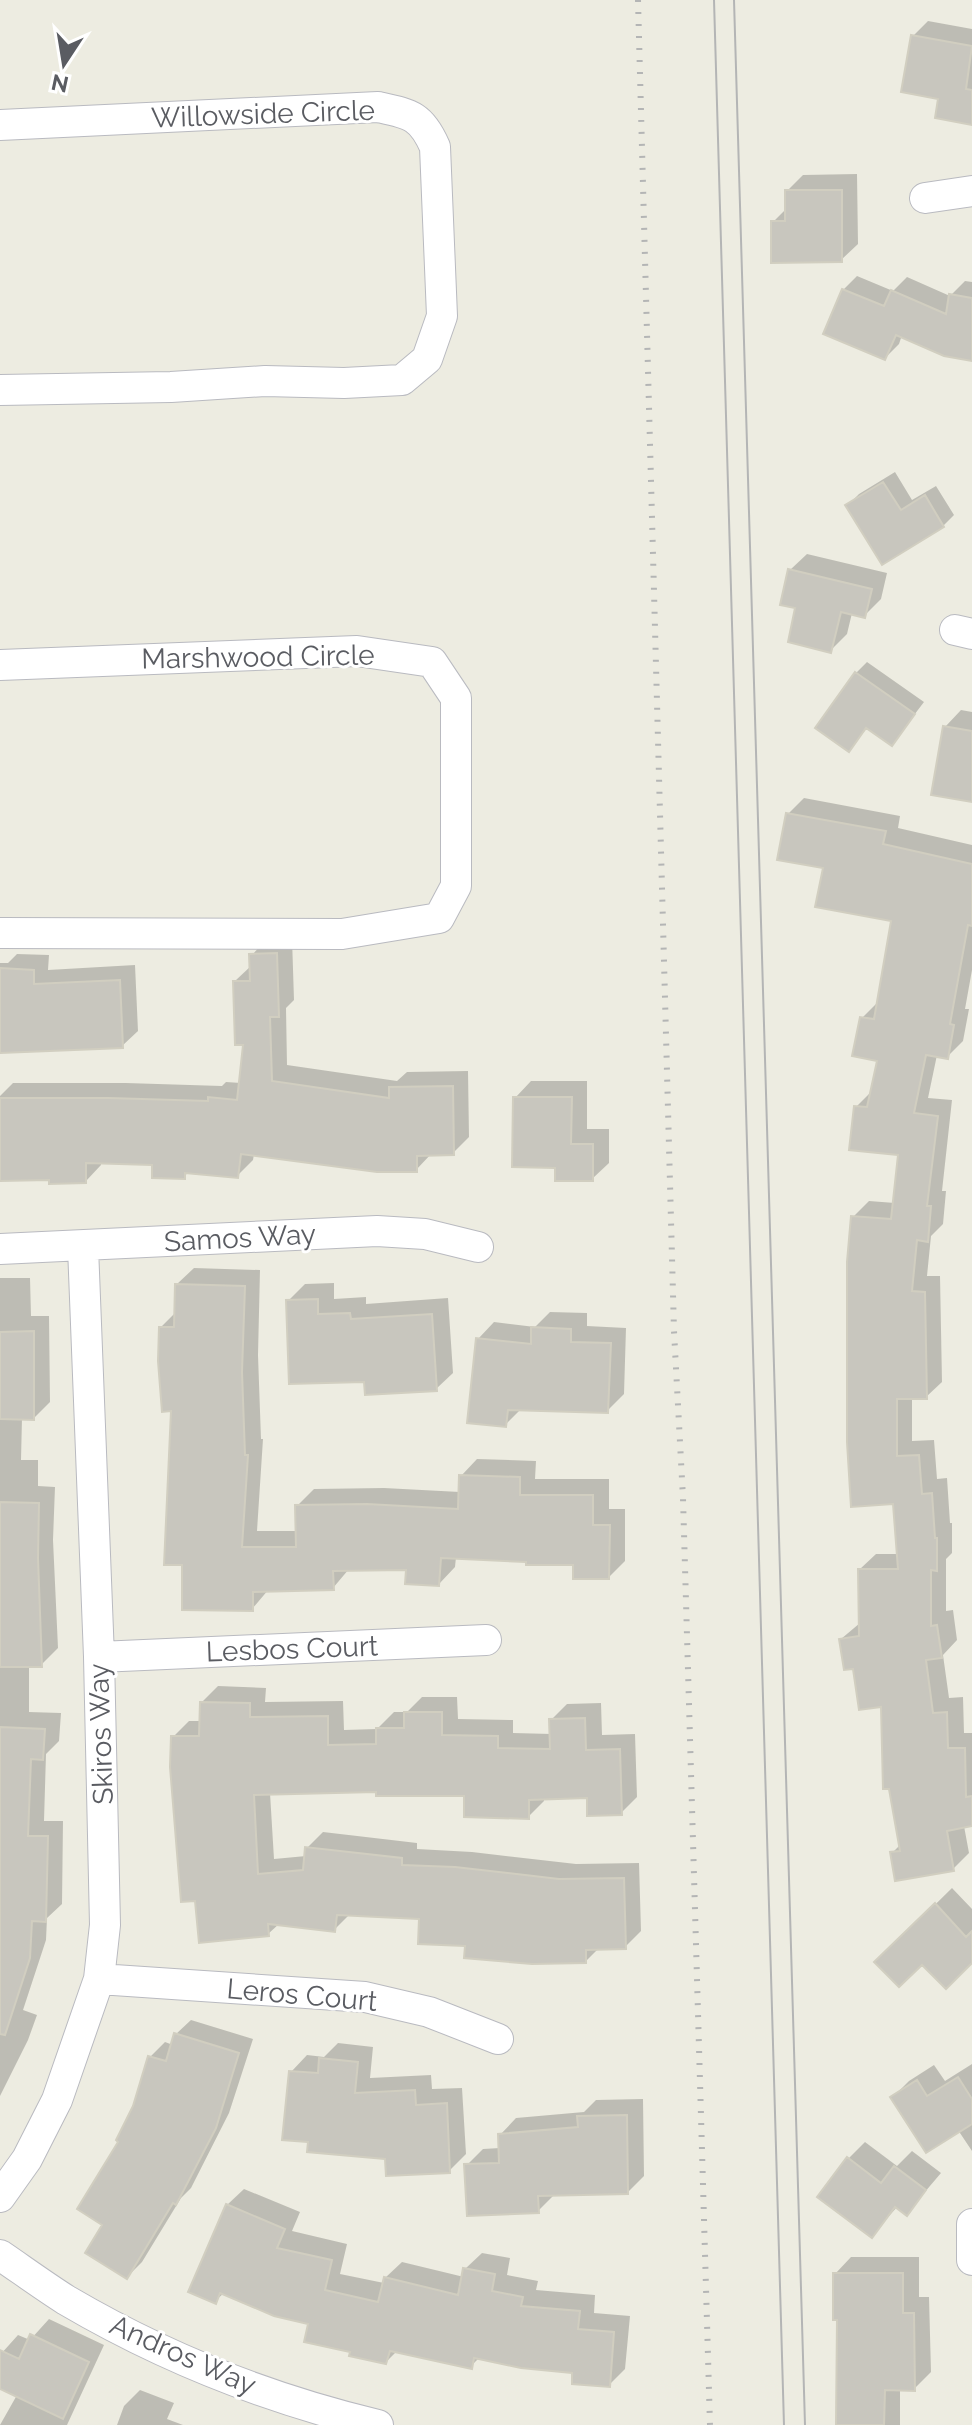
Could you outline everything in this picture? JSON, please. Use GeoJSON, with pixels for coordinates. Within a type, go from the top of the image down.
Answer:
{"type":"FeatureCollection","features":[{"type":"Feature","properties":{"kind":"street","name":"Willowside Circle"},"geometry":{"type":"LineString","coordinates":[[0,125],[378,107],[412,115],[428,130],[435,147],[442,316],[427,359],[402,380],[344,383],[265,381],[171,387],[0,390]]}},
{"type":"Feature","properties":{"kind":"street"},"geometry":{"type":"LineString","coordinates":[[925,198],[972,191]]}},
{"type":"Feature","properties":{"kind":"street","name":"Marshwood Circle"},"geometry":{"type":"LineString","coordinates":[[0,665],[357,651],[432,662],[456,698],[458,834],[456,886],[439,918],[342,934],[0,933]]}},
{"type":"Feature","properties":{"kind":"street","name":"Samos Way"},"geometry":{"type":"LineString","coordinates":[[0,1249],[377,1231],[425,1234],[478,1247]]}},
{"type":"Feature","properties":{"kind":"street","name":"Skiros Way"},"geometry":{"type":"LineString","coordinates":[[0,2197],[27,2159],[57,2100],[99,1979],[105,1925],[99,1657],[83,1247]]}},
{"type":"Feature","properties":{"kind":"street","name":"Lesbos Court"},"geometry":{"type":"LineString","coordinates":[[99,1657],[486,1640]]}},
{"type":"Feature","properties":{"kind":"street","name":"Leros Court"},"geometry":{"type":"LineString","coordinates":[[99,1979],[365,1997],[429,2012],[498,2039]]}},
{"type":"Feature","properties":{"kind":"street"},"geometry":{"type":"LineString","coordinates":[[972,2224],[972,2260]]}},
{"type":"Feature","properties":{"kind":"street","name":"Andros Way"},"geometry":{"type":"LineString","coordinates":[[0,2255],[66,2299],[153,2346],[243,2384],[335,2415],[378,2425]]}},
{"type":"Feature","properties":{"kind":"building"},"geometry":{"type":"Polygon","coordinates":[[[911,35],[972,46],[966,89],[972,90],[972,125],[935,118],[938,99],[901,92],[911,35]]]}},
{"type":"Feature","properties":{"kind":"building"},"geometry":{"type":"Polygon","coordinates":[[[785,190],[842,190],[842,262],[771,263],[771,221],[785,221],[785,190]]]}},
{"type":"Feature","properties":{"kind":"building"},"geometry":{"type":"Polygon","coordinates":[[[842,289],[884,306],[891,290],[946,314],[949,294],[972,298],[972,361],[944,356],[896,335],[885,360],[823,334],[842,289]]]}},
{"type":"Feature","properties":{"kind":"building"},"geometry":{"type":"Polygon","coordinates":[[[883,482],[901,510],[925,495],[944,527],[882,565],[845,505],[883,482]]]}},
{"type":"Feature","properties":{"kind":"building"},"geometry":{"type":"Polygon","coordinates":[[[788,569],[872,589],[865,618],[841,612],[831,653],[788,642],[795,608],[780,605],[788,569]]]}},
{"type":"Feature","properties":{"kind":"building"},"geometry":{"type":"Polygon","coordinates":[[[855,672],[915,714],[892,746],[866,728],[849,752],[815,728],[855,672]]]}},
{"type":"Feature","properties":{"kind":"building"},"geometry":{"type":"Polygon","coordinates":[[[943,726],[972,731],[972,802],[931,795],[943,726]]]}},
{"type":"Feature","properties":{"kind":"building"},"geometry":{"type":"Polygon","coordinates":[[[786,813],[886,831],[883,844],[972,864],[972,926],[968,925],[950,1024],[954,1025],[948,1059],[926,1055],[914,1113],[938,1116],[927,1206],[931,1206],[928,1242],[917,1240],[912,1291],[925,1292],[927,1399],[897,1399],[897,1456],[919,1455],[922,1494],[932,1493],[937,1571],[931,1570],[931,1626],[937,1625],[942,1658],[926,1660],[933,1713],[947,1712],[948,1748],[965,1748],[966,1797],[972,1796],[972,1826],[947,1831],[954,1871],[895,1881],[890,1852],[900,1851],[889,1789],[883,1789],[881,1707],[859,1710],[853,1669],[844,1670],[839,1639],[859,1636],[858,1569],[898,1569],[893,1504],[851,1507],[847,1442],[847,1262],[851,1216],[891,1219],[898,1155],[849,1150],[854,1106],[867,1107],[877,1061],[852,1056],[860,1017],[874,1019],[891,921],[815,907],[823,868],[777,860],[786,813]]]}},
{"type":"Feature","properties":{"kind":"building"},"geometry":{"type":"Polygon","coordinates":[[[277,953],[279,1017],[270,1017],[272,1081],[389,1098],[389,1087],[453,1086],[454,1155],[417,1156],[417,1172],[377,1172],[241,1154],[238,1178],[185,1173],[185,1179],[152,1178],[152,1165],[86,1163],[86,1183],[0,1181],[0,1098],[208,1101],[208,1097],[237,1100],[243,1045],[235,1045],[233,981],[250,981],[249,954],[277,953]]]}},
{"type":"Feature","properties":{"kind":"building"},"geometry":{"type":"Polygon","coordinates":[[[0,968],[34,970],[34,984],[120,980],[123,1048],[0,1053],[0,968]]]}},
{"type":"Feature","properties":{"kind":"building"},"geometry":{"type":"Polygon","coordinates":[[[513,1097],[572,1097],[571,1144],[593,1144],[593,1181],[555,1181],[555,1168],[512,1167],[513,1097]]]}},
{"type":"Feature","properties":{"kind":"building"},"geometry":{"type":"Polygon","coordinates":[[[175,1284],[245,1286],[242,1372],[245,1455],[248,1455],[242,1547],[296,1547],[295,1505],[367,1504],[458,1509],[459,1475],[520,1477],[520,1495],[593,1495],[593,1525],[610,1525],[609,1579],[573,1579],[573,1565],[526,1565],[526,1562],[441,1558],[439,1586],[405,1584],[406,1570],[333,1571],[334,1590],[253,1592],[253,1611],[182,1610],[182,1565],[164,1565],[171,1411],[162,1412],[158,1361],[159,1327],[174,1327],[175,1284]]]}},
{"type":"Feature","properties":{"kind":"building"},"geometry":{"type":"Polygon","coordinates":[[[318,1299],[318,1314],[350,1313],[351,1319],[432,1314],[437,1391],[365,1395],[364,1382],[289,1384],[286,1300],[318,1299]]]}},
{"type":"Feature","properties":{"kind":"building"},"geometry":{"type":"Polygon","coordinates":[[[531,1327],[571,1329],[571,1342],[611,1343],[608,1413],[508,1410],[506,1427],[467,1423],[476,1338],[531,1344],[531,1327]]]}},
{"type":"Feature","properties":{"kind":"building"},"geometry":{"type":"Polygon","coordinates":[[[34,1331],[34,1420],[0,1419],[0,1332],[34,1331]]]}},
{"type":"Feature","properties":{"kind":"building"},"geometry":{"type":"Polygon","coordinates":[[[0,1502],[39,1503],[42,1667],[0,1667],[0,1502]]]}},
{"type":"Feature","properties":{"kind":"building"},"geometry":{"type":"Polygon","coordinates":[[[200,1702],[250,1703],[250,1717],[328,1716],[328,1745],[376,1744],[376,1728],[404,1728],[404,1712],[442,1712],[442,1735],[498,1736],[498,1748],[550,1749],[549,1719],[585,1718],[586,1750],[620,1749],[622,1815],[587,1816],[587,1798],[529,1800],[529,1819],[464,1817],[464,1796],[376,1796],[376,1792],[254,1795],[258,1874],[303,1870],[305,1847],[402,1858],[402,1865],[455,1867],[559,1879],[624,1878],[626,1949],[586,1950],[586,1963],[532,1964],[464,1958],[465,1946],[418,1944],[419,1919],[337,1915],[335,1932],[268,1924],[269,1936],[199,1943],[195,1901],[181,1902],[170,1767],[171,1736],[199,1736],[200,1702]]]}},
{"type":"Feature","properties":{"kind":"building"},"geometry":{"type":"Polygon","coordinates":[[[0,1727],[45,1729],[43,1760],[31,1759],[28,1836],[48,1836],[46,1922],[32,1921],[30,1958],[5,2035],[0,2034],[0,1727]]]}},
{"type":"Feature","properties":{"kind":"building"},"geometry":{"type":"Polygon","coordinates":[[[935,1903],[966,1937],[972,1931],[972,1963],[946,1989],[922,1965],[899,1987],[874,1962],[935,1903]]]}},
{"type":"Feature","properties":{"kind":"building"},"geometry":{"type":"Polygon","coordinates":[[[174,2033],[239,2053],[216,2128],[176,2205],[173,2203],[127,2279],[85,2253],[102,2225],[77,2209],[118,2142],[116,2140],[133,2106],[148,2056],[166,2061],[174,2033]]]}},
{"type":"Feature","properties":{"kind":"building"},"geometry":{"type":"Polygon","coordinates":[[[319,2058],[358,2062],[355,2093],[415,2090],[416,2105],[447,2103],[450,2173],[386,2176],[385,2159],[307,2152],[308,2142],[282,2140],[289,2071],[318,2073],[319,2058]]]}},
{"type":"Feature","properties":{"kind":"building"},"geometry":{"type":"Polygon","coordinates":[[[958,2077],[972,2099],[972,2124],[926,2153],[890,2097],[917,2080],[927,2096],[958,2077]]]}},
{"type":"Feature","properties":{"kind":"building"},"geometry":{"type":"Polygon","coordinates":[[[627,2115],[628,2194],[538,2196],[539,2213],[467,2216],[464,2164],[499,2163],[498,2134],[578,2127],[577,2116],[627,2115]]]}},
{"type":"Feature","properties":{"kind":"building"},"geometry":{"type":"Polygon","coordinates":[[[847,2157],[881,2183],[894,2166],[926,2190],[907,2216],[895,2207],[872,2238],[817,2197],[847,2157]]]}},
{"type":"Feature","properties":{"kind":"building"},"geometry":{"type":"Polygon","coordinates":[[[226,2204],[285,2229],[277,2248],[332,2260],[325,2290],[378,2302],[384,2277],[458,2295],[463,2268],[495,2274],[492,2291],[523,2297],[521,2306],[580,2311],[578,2329],[614,2332],[610,2387],[572,2384],[572,2373],[521,2368],[474,2358],[472,2369],[390,2351],[386,2364],[349,2356],[350,2352],[304,2342],[308,2324],[274,2316],[220,2293],[216,2304],[188,2292],[226,2204]]]}},
{"type":"Feature","properties":{"kind":"building"},"geometry":{"type":"Polygon","coordinates":[[[833,2273],[903,2273],[903,2313],[914,2313],[915,2391],[885,2390],[884,2425],[836,2425],[837,2320],[833,2320],[833,2273]]]}},
{"type":"Feature","properties":{"kind":"building"},"geometry":{"type":"Polygon","coordinates":[[[30,2334],[89,2362],[63,2419],[0,2389],[0,2350],[19,2359],[30,2334]]]}},
{"type":"Feature","properties":{"kind":"tram line"},"geometry":{"type":"LineString","coordinates":[[714,0],[784,2425]]}},
{"type":"Feature","properties":{"kind":"tram line"},"geometry":{"type":"LineString","coordinates":[[734,0],[805,2425]]}},
{"type":"Feature","properties":{"kind":"railway"},"geometry":{"type":"LineString","coordinates":[[638,0],[674,1331],[683,1498],[710,2425]]}}]}
